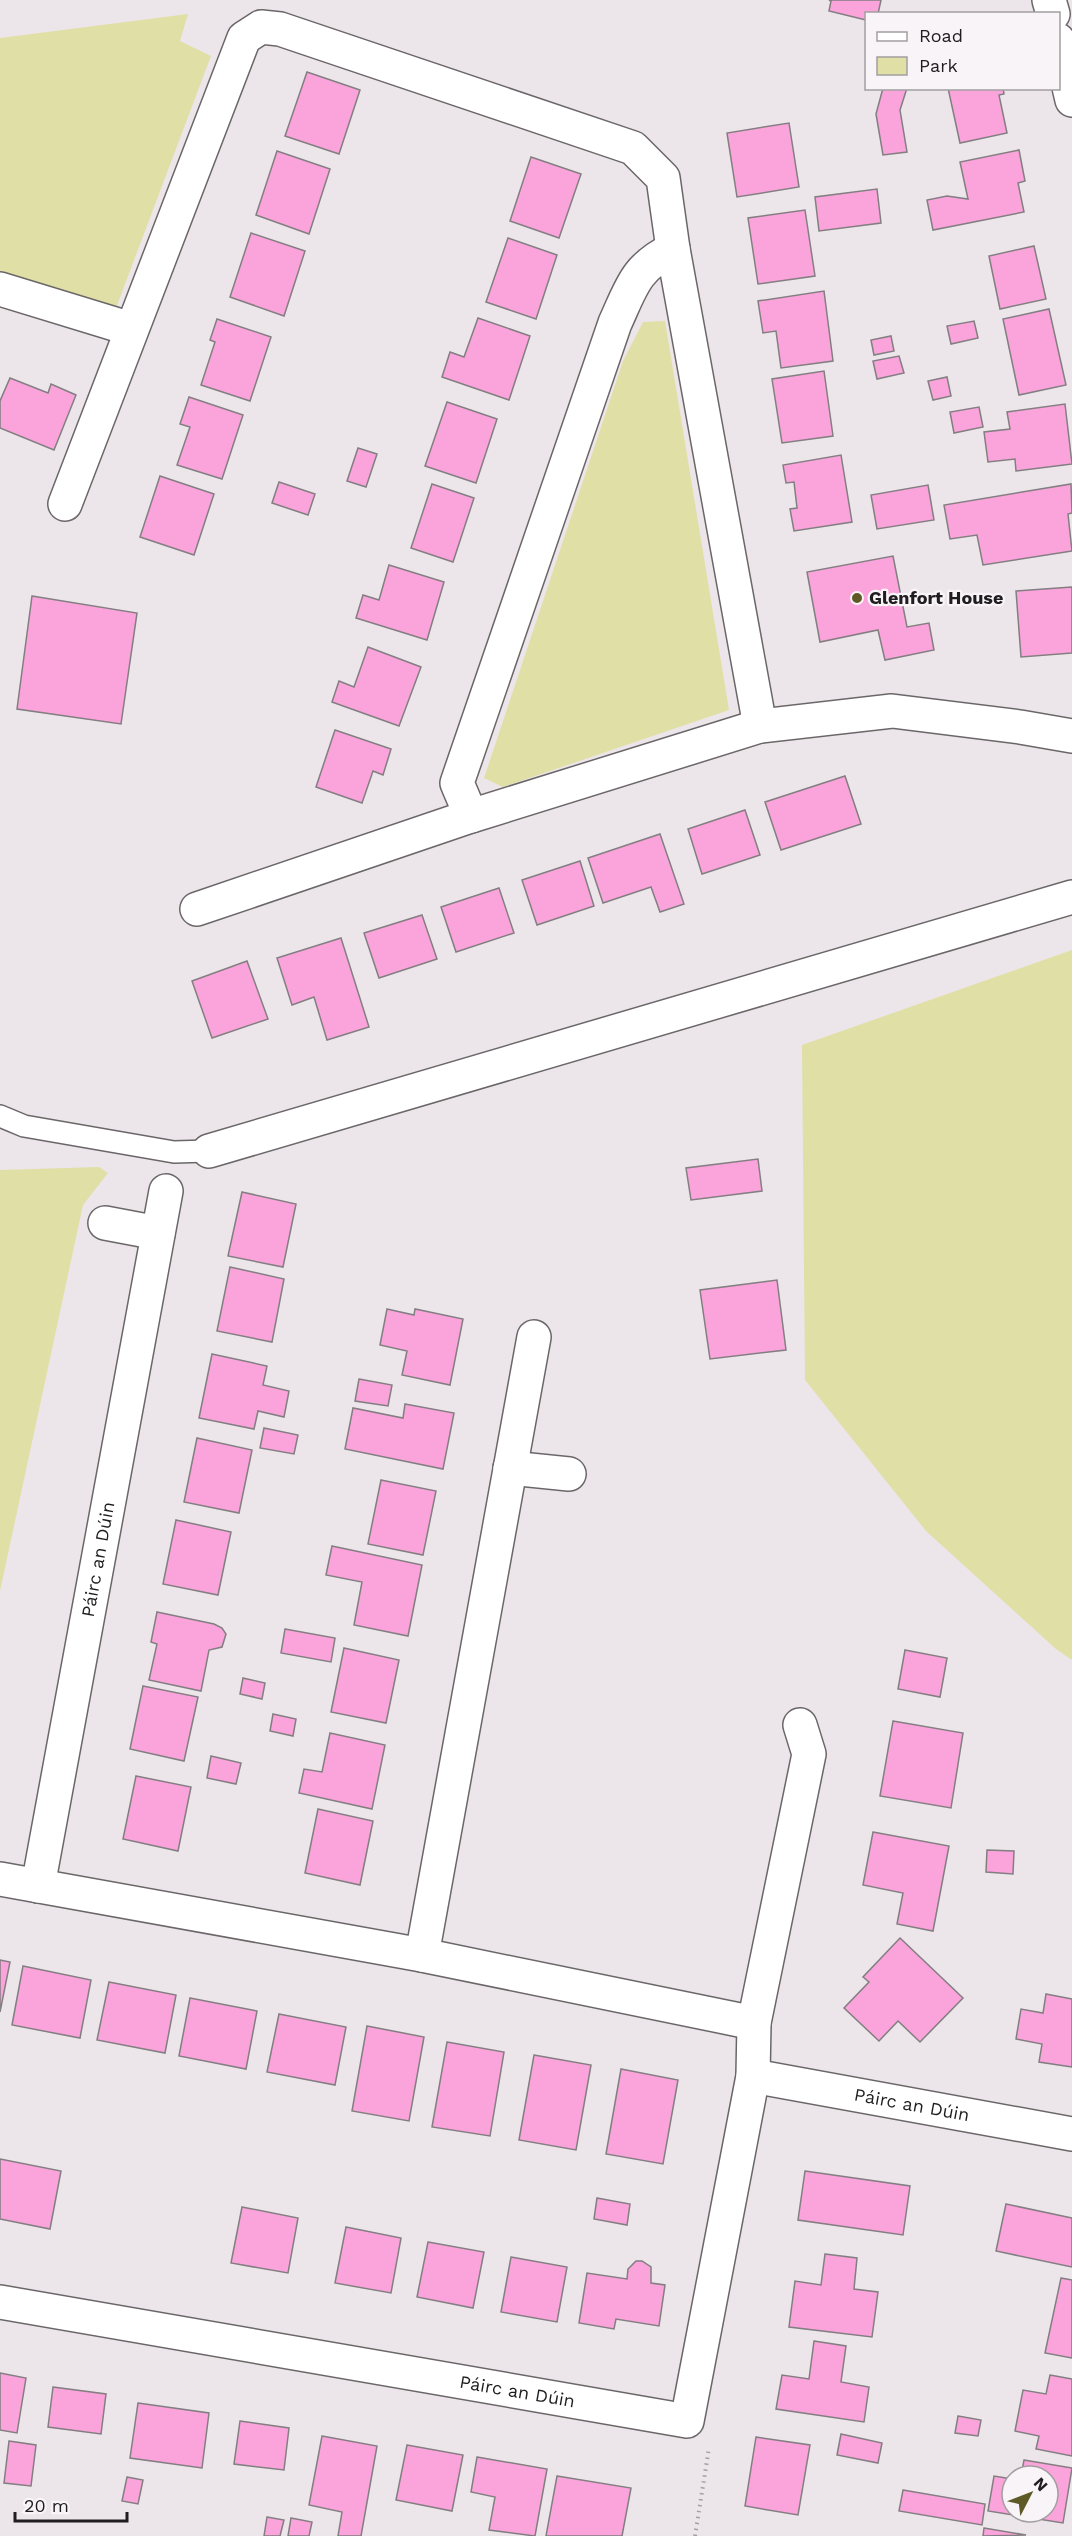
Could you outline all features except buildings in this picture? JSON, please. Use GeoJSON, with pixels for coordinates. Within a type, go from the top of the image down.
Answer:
{"type":"FeatureCollection","features":[{"type":"Feature","properties":{"kind":"street"},"geometry":{"type":"LineString","coordinates":[[65,504],[244,38],[261,27],[291,33],[633,148],[663,178],[673,249],[760,726]]}},
{"type":"Feature","properties":{"kind":"street"},"geometry":{"type":"LineString","coordinates":[[1060,45],[1072,100]]}},
{"type":"Feature","properties":{"kind":"street"},"geometry":{"type":"LineString","coordinates":[[471,816],[457,783],[615,323],[639,272],[652,259],[673,249]]}},
{"type":"Feature","properties":{"kind":"street"},"geometry":{"type":"LineString","coordinates":[[0,289],[131,329]]}},
{"type":"Feature","properties":{"kind":"street"},"geometry":{"type":"LineString","coordinates":[[197,909],[471,816],[760,726],[892,711],[1072,736]]}},
{"type":"Feature","properties":{"kind":"street"},"geometry":{"type":"LineString","coordinates":[[209,1151],[1072,897]]}},
{"type":"Feature","properties":{"kind":"street","name":"Páirc an Dúin"},"geometry":{"type":"LineString","coordinates":[[38,1886],[166,1191]]}},
{"type":"Feature","properties":{"kind":"street"},"geometry":{"type":"LineString","coordinates":[[105,1223],[158,1233]]}},
{"type":"Feature","properties":{"kind":"street"},"geometry":{"type":"LineString","coordinates":[[422,1955],[534,1337]]}},
{"type":"Feature","properties":{"kind":"street"},"geometry":{"type":"LineString","coordinates":[[510,1468],[569,1474]]}},
{"type":"Feature","properties":{"kind":"street"},"geometry":{"type":"LineString","coordinates":[[687,2421],[753,2076],[754,2024],[808,1754],[800,1725]]}},
{"type":"Feature","properties":{"kind":"street"},"geometry":{"type":"LineString","coordinates":[[0,1880],[422,1955],[754,2024]]}},
{"type":"Feature","properties":{"kind":"street","name":"Páirc an Dúin"},"geometry":{"type":"LineString","coordinates":[[753,2076],[1072,2134]]}},
{"type":"Feature","properties":{"kind":"street","name":"Páirc an Dúin"},"geometry":{"type":"LineString","coordinates":[[0,2302],[687,2421]]}},
{"type":"Feature","properties":{"kind":"lane"},"geometry":{"type":"LineString","coordinates":[[0,1116],[24,1126],[174,1152],[209,1151]]}},
{"type":"Feature","properties":{"kind":"path"},"geometry":{"type":"LineString","coordinates":[[687,2421],[710,2445],[695,2536]]}},
{"type":"Feature","properties":{"kind":"green space"},"geometry":{"type":"Polygon","coordinates":[[[188,14],[180,41],[211,56],[116,308],[0,272],[0,38],[188,14]]]}},
{"type":"Feature","properties":{"kind":"green space"},"geometry":{"type":"Polygon","coordinates":[[[665,321],[729,710],[503,787],[484,778],[623,361],[643,322],[665,321]]]}},
{"type":"Feature","properties":{"kind":"green space"},"geometry":{"type":"Polygon","coordinates":[[[1072,950],[1072,1660],[1056,1649],[926,1531],[805,1380],[802,1045],[1072,950]]]}},
{"type":"Feature","properties":{"kind":"green space"},"geometry":{"type":"Polygon","coordinates":[[[99,1167],[108,1173],[83,1205],[0,1591],[0,1170],[99,1167]]]}},
{"type":"Feature","properties":{"kind":"place","name":"Glenfort House"},"geometry":{"type":"Point","coordinates":[857,598]}}]}
